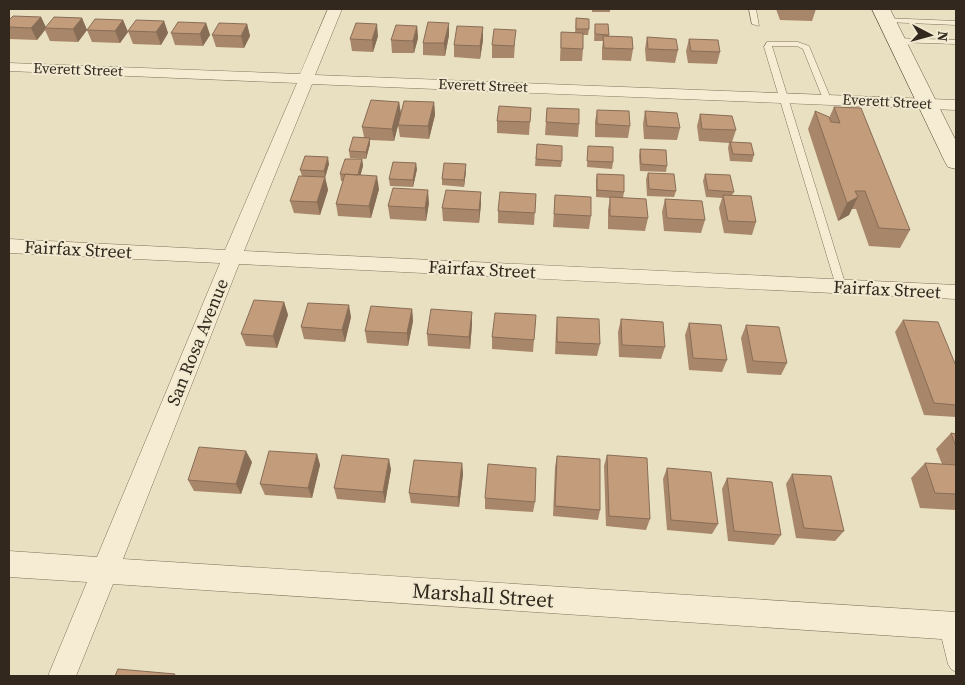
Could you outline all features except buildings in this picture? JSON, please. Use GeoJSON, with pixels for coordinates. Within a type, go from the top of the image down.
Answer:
{"type":"FeatureCollection","features":[{"type":"Feature","properties":{"kind":"main road"},"geometry":{"type":"LineString","coordinates":[[884,14],[956,162]]}},
{"type":"Feature","properties":{"kind":"street","name":"San Rosa Avenue"},"geometry":{"type":"LineString","coordinates":[[62,676],[232,256],[335,9]]}},
{"type":"Feature","properties":{"kind":"street","name":"Everett Street"},"geometry":{"type":"LineString","coordinates":[[9,66],[827,98],[956,105]]}},
{"type":"Feature","properties":{"kind":"street","name":"Fairfax Street"},"geometry":{"type":"LineString","coordinates":[[9,246],[956,292]]}},
{"type":"Feature","properties":{"kind":"street","name":"Marshall Street"},"geometry":{"type":"LineString","coordinates":[[9,564],[951,626]]}},
{"type":"Feature","properties":{"kind":"lane"},"geometry":{"type":"LineString","coordinates":[[752,9],[756,24]]}},
{"type":"Feature","properties":{"kind":"lane"},"geometry":{"type":"LineString","coordinates":[[884,14],[956,23]]}},
{"type":"Feature","properties":{"kind":"lane"},"geometry":{"type":"LineString","coordinates":[[896,40],[956,42]]}},
{"type":"Feature","properties":{"kind":"lane"},"geometry":{"type":"LineString","coordinates":[[827,98],[806,48],[798,44],[775,43],[768,47],[841,286]]}},
{"type":"Feature","properties":{"kind":"lane"},"geometry":{"type":"LineString","coordinates":[[951,626],[956,664]]}}]}
